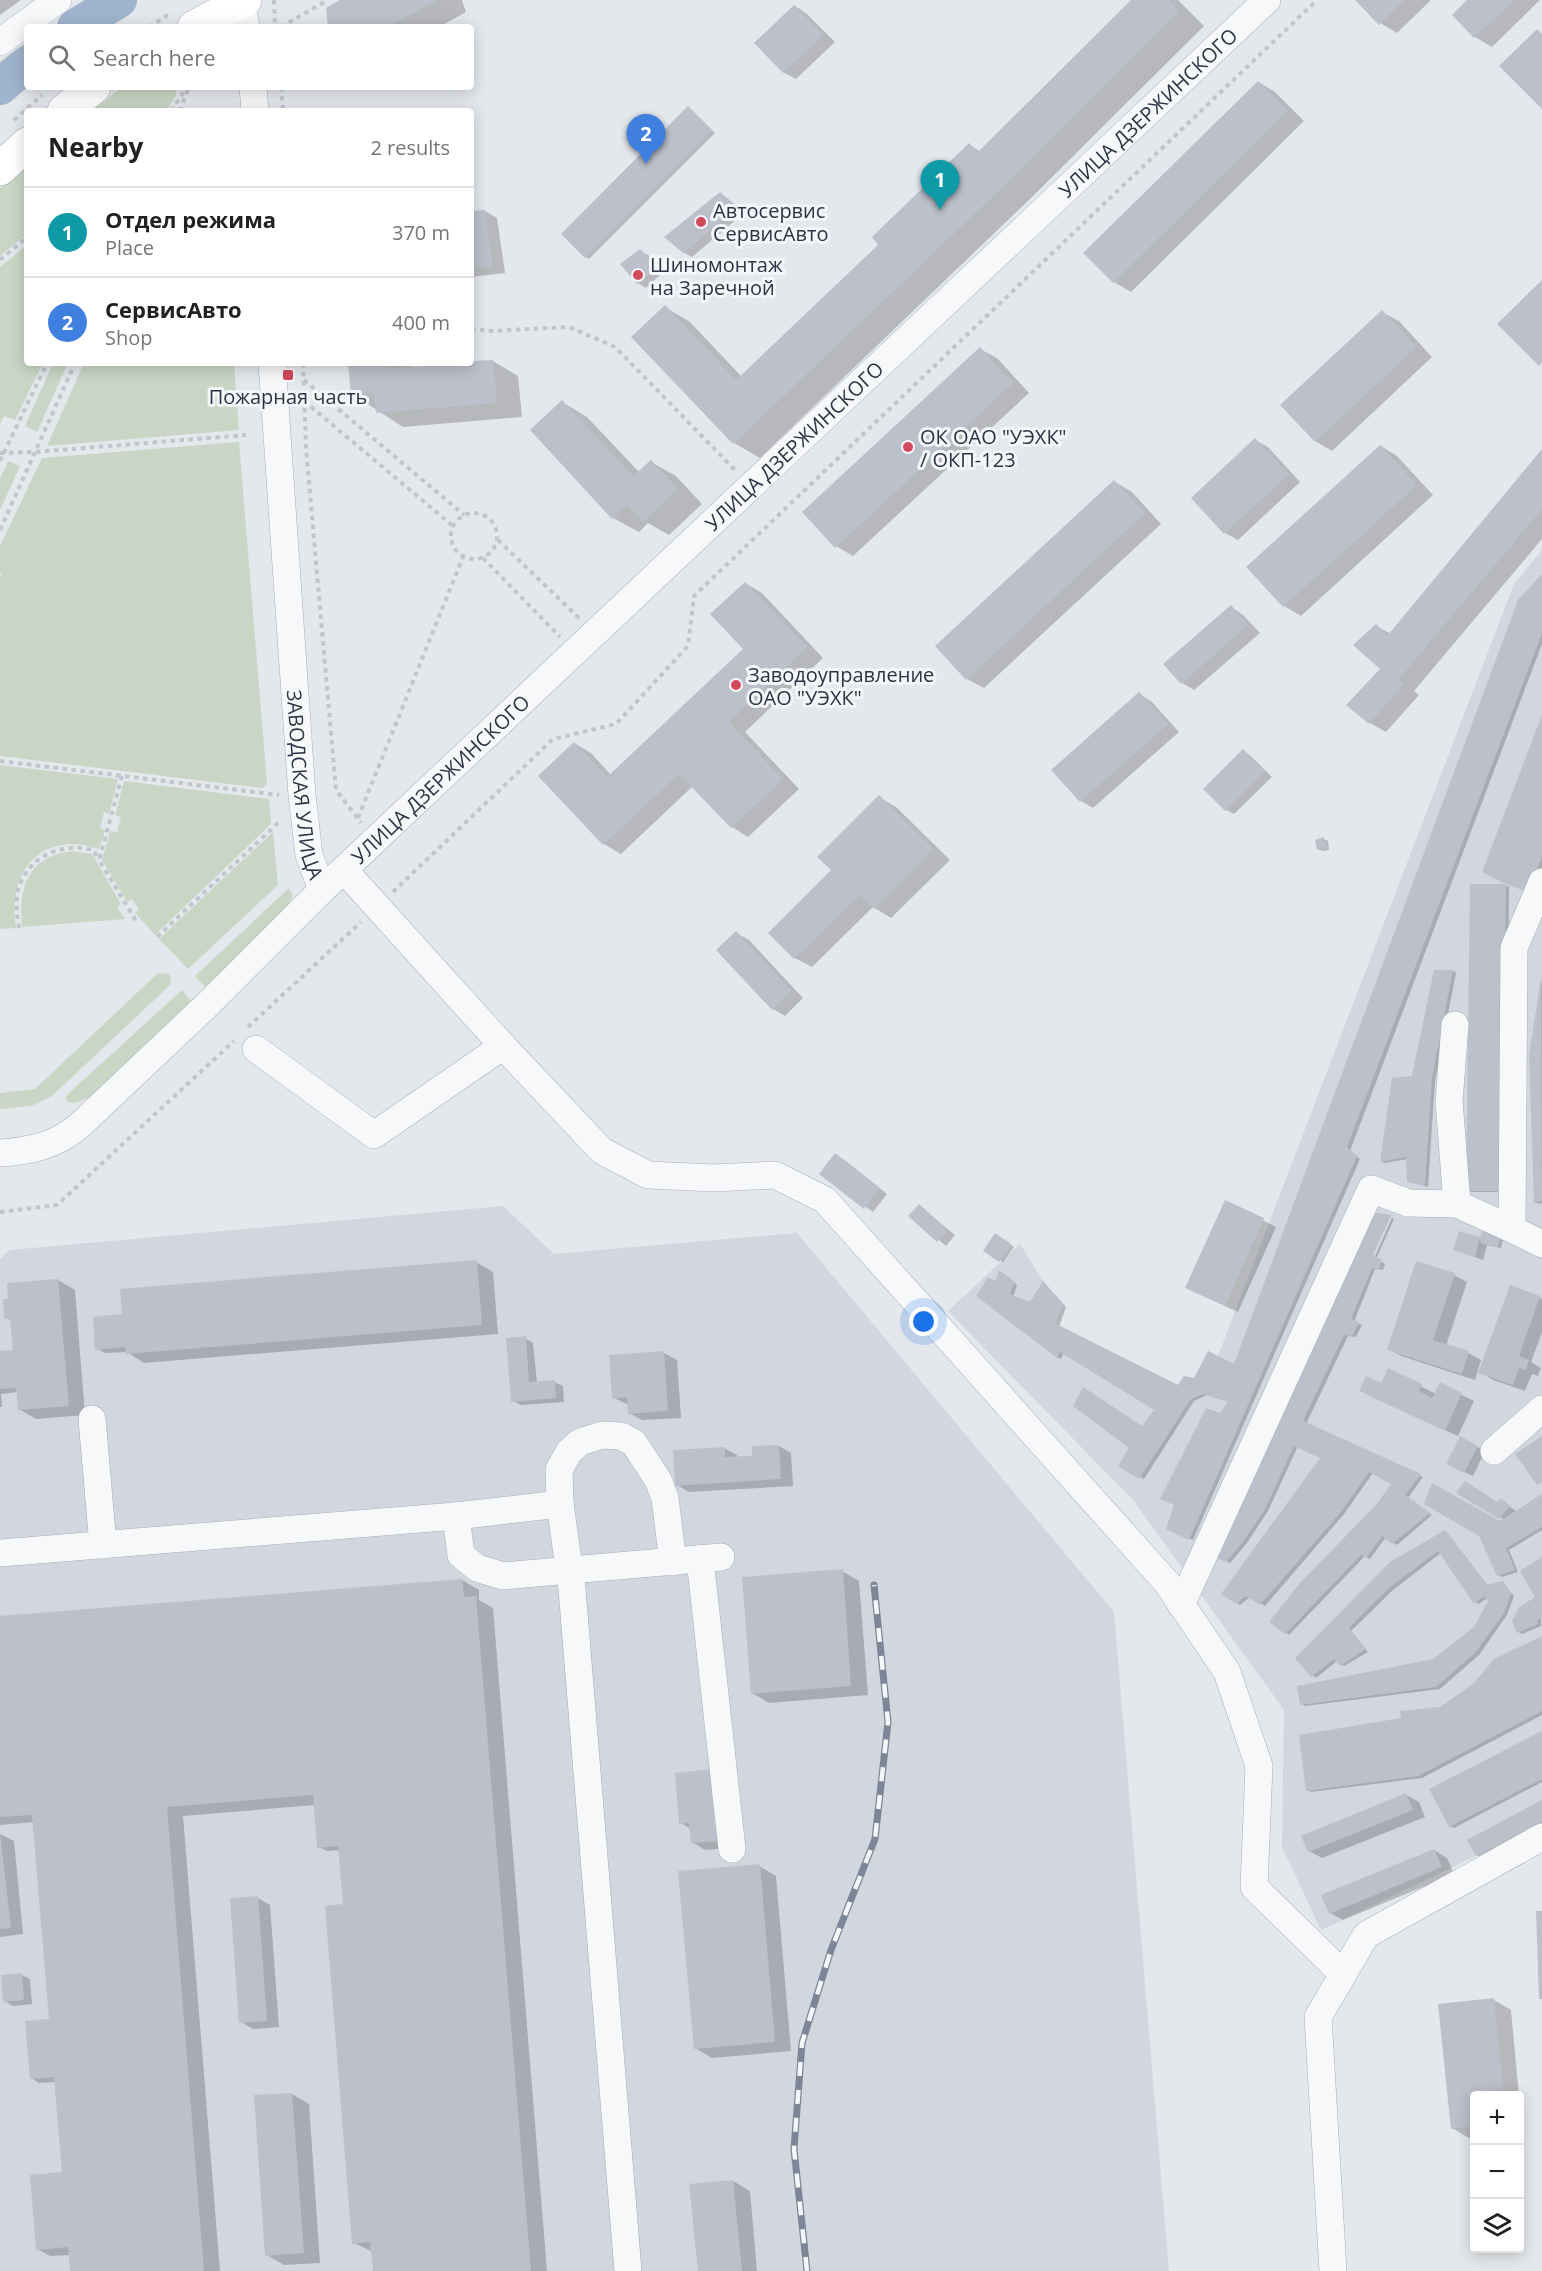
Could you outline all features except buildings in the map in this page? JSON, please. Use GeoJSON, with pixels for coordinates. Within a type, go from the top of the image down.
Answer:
{"type":"FeatureCollection","features":[{"type":"Feature","properties":{"kind":"main road"},"geometry":{"type":"LineString","coordinates":[[201,24],[243,7]]}},
{"type":"Feature","properties":{"kind":"main road"},"geometry":{"type":"LineString","coordinates":[[56,100],[85,90]]}},
{"type":"Feature","properties":{"kind":"main road"},"geometry":{"type":"LineString","coordinates":[[0,169],[18,135]]}},
{"type":"Feature","properties":{"kind":"street"},"geometry":{"type":"LineString","coordinates":[[25,24],[58,0]]}},
{"type":"Feature","properties":{"kind":"street","name":"УЛИЦА ДЗЕРЖИНСКОГО"},"geometry":{"type":"LineString","coordinates":[[322,890],[1267,0]]}},
{"type":"Feature","properties":{"kind":"street"},"geometry":{"type":"LineString","coordinates":[[0,42],[24,25]]}},
{"type":"Feature","properties":{"kind":"street"},"geometry":{"type":"LineString","coordinates":[[253,90],[255,108]]}},
{"type":"Feature","properties":{"kind":"street","name":"ЗАВОДСКАЯ УЛИЦА"},"geometry":{"type":"LineString","coordinates":[[0,1153],[41,1147],[68,1136],[208,1005],[322,890],[309,855],[302,795],[272,366]]}},
{"type":"Feature","properties":{"kind":"street"},"geometry":{"type":"LineString","coordinates":[[344,870],[503,1046],[602,1151],[648,1174],[714,1178],[775,1175],[825,1200],[1167,1583],[1227,1672],[1259,1766],[1254,1887],[1343,1974]]}},
{"type":"Feature","properties":{"kind":"street"},"geometry":{"type":"LineString","coordinates":[[1512,1229],[1514,948],[1542,882]]}},
{"type":"Feature","properties":{"kind":"street"},"geometry":{"type":"LineString","coordinates":[[1455,1025],[1449,1101],[1456,1204]]}},
{"type":"Feature","properties":{"kind":"street"},"geometry":{"type":"LineString","coordinates":[[247,1038],[374,1135],[503,1046]]}},
{"type":"Feature","properties":{"kind":"street"},"geometry":{"type":"LineString","coordinates":[[1181,1605],[1371,1189],[1408,1203],[1456,1204],[1542,1244]]}},
{"type":"Feature","properties":{"kind":"street"},"geometry":{"type":"LineString","coordinates":[[1494,1451],[1542,1409]]}},
{"type":"Feature","properties":{"kind":"street"},"geometry":{"type":"LineString","coordinates":[[92,1419],[103,1545]]}},
{"type":"Feature","properties":{"kind":"street"},"geometry":{"type":"LineString","coordinates":[[628,2271],[570,1570],[560,1504],[560,1470],[569,1452],[580,1442],[602,1435],[621,1436],[634,1443],[658,1480],[665,1498],[673,1562]]}},
{"type":"Feature","properties":{"kind":"street"},"geometry":{"type":"LineString","coordinates":[[0,1553],[456,1516],[560,1504]]}},
{"type":"Feature","properties":{"kind":"street"},"geometry":{"type":"LineString","coordinates":[[456,1516],[461,1555],[477,1568],[503,1576],[710,1558],[732,1849]]}},
{"type":"Feature","properties":{"kind":"street"},"geometry":{"type":"LineString","coordinates":[[1333,2271],[1318,2017],[1366,1935],[1542,1837]]}},
{"type":"Feature","properties":{"kind":"path"},"geometry":{"type":"LineString","coordinates":[[274,0],[275,24]]}},
{"type":"Feature","properties":{"kind":"path"},"geometry":{"type":"LineString","coordinates":[[286,24],[328,0]]}},
{"type":"Feature","properties":{"kind":"path"},"geometry":{"type":"LineString","coordinates":[[0,1212],[57,1205],[247,1038],[377,907],[553,739],[616,724],[688,646],[694,596],[1317,0]]}},
{"type":"Feature","properties":{"kind":"path"},"geometry":{"type":"LineString","coordinates":[[173,108],[186,90]]}},
{"type":"Feature","properties":{"kind":"path"},"geometry":{"type":"LineString","coordinates":[[181,108],[187,90]]}},
{"type":"Feature","properties":{"kind":"path"},"geometry":{"type":"LineString","coordinates":[[281,90],[283,108]]}},
{"type":"Feature","properties":{"kind":"path"},"geometry":{"type":"LineString","coordinates":[[0,260],[24,240]]}},
{"type":"Feature","properties":{"kind":"path"},"geometry":{"type":"LineString","coordinates":[[474,329],[491,331],[569,327],[615,347],[742,477]]}},
{"type":"Feature","properties":{"kind":"path"},"geometry":{"type":"LineString","coordinates":[[0,461],[2,452],[45,366]]}},
{"type":"Feature","properties":{"kind":"path"},"geometry":{"type":"LineString","coordinates":[[0,530],[74,366]]}},
{"type":"Feature","properties":{"kind":"path"},"geometry":{"type":"LineString","coordinates":[[303,366],[306,448],[336,790],[364,826]]}},
{"type":"Feature","properties":{"kind":"path"},"geometry":{"type":"LineString","coordinates":[[304,380],[464,515]]}},
{"type":"Feature","properties":{"kind":"path"},"geometry":{"type":"LineString","coordinates":[[304,401],[453,526]]}},
{"type":"Feature","properties":{"kind":"path"},"geometry":{"type":"LineString","coordinates":[[2,452],[35,452],[246,435]]}},
{"type":"Feature","properties":{"kind":"path"},"geometry":{"type":"LineString","coordinates":[[477,513],[489,517],[496,527],[498,540],[493,551],[483,558],[473,560],[463,557],[454,549],[451,538],[453,526],[464,515],[477,513]]}},
{"type":"Feature","properties":{"kind":"path"},"geometry":{"type":"LineString","coordinates":[[498,540],[587,626]]}},
{"type":"Feature","properties":{"kind":"path"},"geometry":{"type":"LineString","coordinates":[[357,818],[463,557]]}},
{"type":"Feature","properties":{"kind":"path"},"geometry":{"type":"LineString","coordinates":[[483,558],[568,645]]}},
{"type":"Feature","properties":{"kind":"path"},"geometry":{"type":"LineString","coordinates":[[0,761],[276,795],[302,795]]}},
{"type":"Feature","properties":{"kind":"path"},"geometry":{"type":"LineString","coordinates":[[99,860],[122,776]]}},
{"type":"Feature","properties":{"kind":"path"},"geometry":{"type":"LineString","coordinates":[[157,937],[278,823]]}},
{"type":"Feature","properties":{"kind":"path"},"geometry":{"type":"LineString","coordinates":[[19,928],[17,904],[19,890],[30,868],[40,858],[54,851],[76,847],[93,850],[136,921]]}},
{"type":"Feature","properties":{"kind":"shaded area"},"geometry":{"type":"Polygon","coordinates":[[[1542,550],[1542,1821],[1476,1856],[1321,1930],[1282,1847],[1284,1710],[1133,1500],[948,1311],[1020,1244],[1043,1281],[1063,1304],[1057,1324],[1178,1385],[1184,1376],[1195,1378],[1208,1351],[1218,1356],[1514,584],[1542,550]]]}},
{"type":"Feature","properties":{"kind":"shaded area"},"geometry":{"type":"Polygon","coordinates":[[[503,1206],[554,1254],[797,1233],[1114,1612],[1169,2271],[0,2271],[0,1259],[10,1250],[503,1206]]]}},
{"type":"Feature","properties":{"kind":"green space"},"geometry":{"type":"Polygon","coordinates":[[[24,44],[24,57],[0,78],[0,61],[24,44]]]}},
{"type":"Feature","properties":{"kind":"green space"},"geometry":{"type":"Polygon","coordinates":[[[119,90],[176,90],[176,96],[168,108],[94,108],[119,90]]]}},
{"type":"Feature","properties":{"kind":"green space"},"geometry":{"type":"Polygon","coordinates":[[[24,167],[24,236],[0,256],[0,188],[24,167]]]}},
{"type":"Feature","properties":{"kind":"green space"},"geometry":{"type":"Polygon","coordinates":[[[24,247],[24,366],[42,366],[15,420],[4,416],[0,424],[0,267],[24,247]]]}},
{"type":"Feature","properties":{"kind":"green space"},"geometry":{"type":"Polygon","coordinates":[[[52,366],[67,366],[37,432],[25,426],[52,366]]]}},
{"type":"Feature","properties":{"kind":"green space"},"geometry":{"type":"Polygon","coordinates":[[[83,366],[234,366],[239,430],[47,446],[83,366]]]}},
{"type":"Feature","properties":{"kind":"green space"},"geometry":{"type":"Polygon","coordinates":[[[239,442],[267,784],[263,788],[0,756],[0,578],[2,574],[0,573],[0,546],[42,458],[239,442]]]}},
{"type":"Feature","properties":{"kind":"green space"},"geometry":{"type":"Polygon","coordinates":[[[8,461],[20,466],[0,510],[0,479],[8,461]]]}},
{"type":"Feature","properties":{"kind":"green space"},"geometry":{"type":"Polygon","coordinates":[[[0,765],[118,779],[109,814],[104,812],[100,828],[105,830],[99,849],[78,845],[60,845],[44,851],[32,860],[23,873],[17,889],[16,928],[0,929],[0,765]]]}},
{"type":"Feature","properties":{"kind":"green space"},"geometry":{"type":"Polygon","coordinates":[[[124,781],[269,799],[271,824],[155,935],[135,913],[139,909],[132,899],[127,902],[102,860],[110,831],[117,832],[121,817],[115,815],[124,781]]]}},
{"type":"Feature","properties":{"kind":"green space"},"geometry":{"type":"Polygon","coordinates":[[[273,832],[278,885],[188,969],[159,939],[273,832]]]}},
{"type":"Feature","properties":{"kind":"green space"},"geometry":{"type":"Polygon","coordinates":[[[73,851],[92,854],[121,904],[117,907],[125,919],[22,927],[22,899],[29,876],[45,859],[73,851]]]}},
{"type":"Feature","properties":{"kind":"green space"},"geometry":{"type":"Polygon","coordinates":[[[289,888],[293,895],[287,908],[205,987],[195,976],[289,888]]]}},
{"type":"Feature","properties":{"kind":"green space"},"geometry":{"type":"Polygon","coordinates":[[[158,973],[169,974],[170,985],[52,1096],[31,1106],[0,1109],[0,1093],[35,1089],[158,973]]]}},
{"type":"Feature","properties":{"kind":"green space"},"geometry":{"type":"Polygon","coordinates":[[[182,990],[191,1001],[88,1098],[75,1103],[67,1102],[66,1097],[69,1093],[182,990]]]}},
{"type":"Feature","properties":{"kind":"waterway"},"geometry":{"type":"LineString","coordinates":[[80,24],[119,0]]}},
{"type":"Feature","properties":{"kind":"waterway"},"geometry":{"type":"LineString","coordinates":[[0,87],[24,67]]}},
{"type":"Feature","properties":{"kind":"railway"},"geometry":{"type":"LineString","coordinates":[[807,2271],[794,2149],[802,2043],[831,1950],[875,1839],[888,1722],[874,1585]]}},
{"type":"Feature","properties":{"kind":"place","name":"СервисАвто"},"geometry":{"type":"Point","coordinates":[646,164]}},
{"type":"Feature","properties":{"kind":"place","name":"Отдел режима"},"geometry":{"type":"Point","coordinates":[940,210]}},
{"type":"Feature","properties":{"kind":"place","name":"Автосервис СервисАвто"},"geometry":{"type":"Point","coordinates":[701,222]}},
{"type":"Feature","properties":{"kind":"place","name":"Шиномонтаж на Заречной"},"geometry":{"type":"Point","coordinates":[638,275]}},
{"type":"Feature","properties":{"kind":"place","name":"Пожарная часть"},"geometry":{"type":"Point","coordinates":[288,375]}},
{"type":"Feature","properties":{"kind":"place","name":"ОК ОАО \"УЭХК\" / ОКП-123"},"geometry":{"type":"Point","coordinates":[908,447]}},
{"type":"Feature","properties":{"kind":"place","name":"Заводоуправление ОАО \"УЭХК\""},"geometry":{"type":"Point","coordinates":[736,685]}}]}
